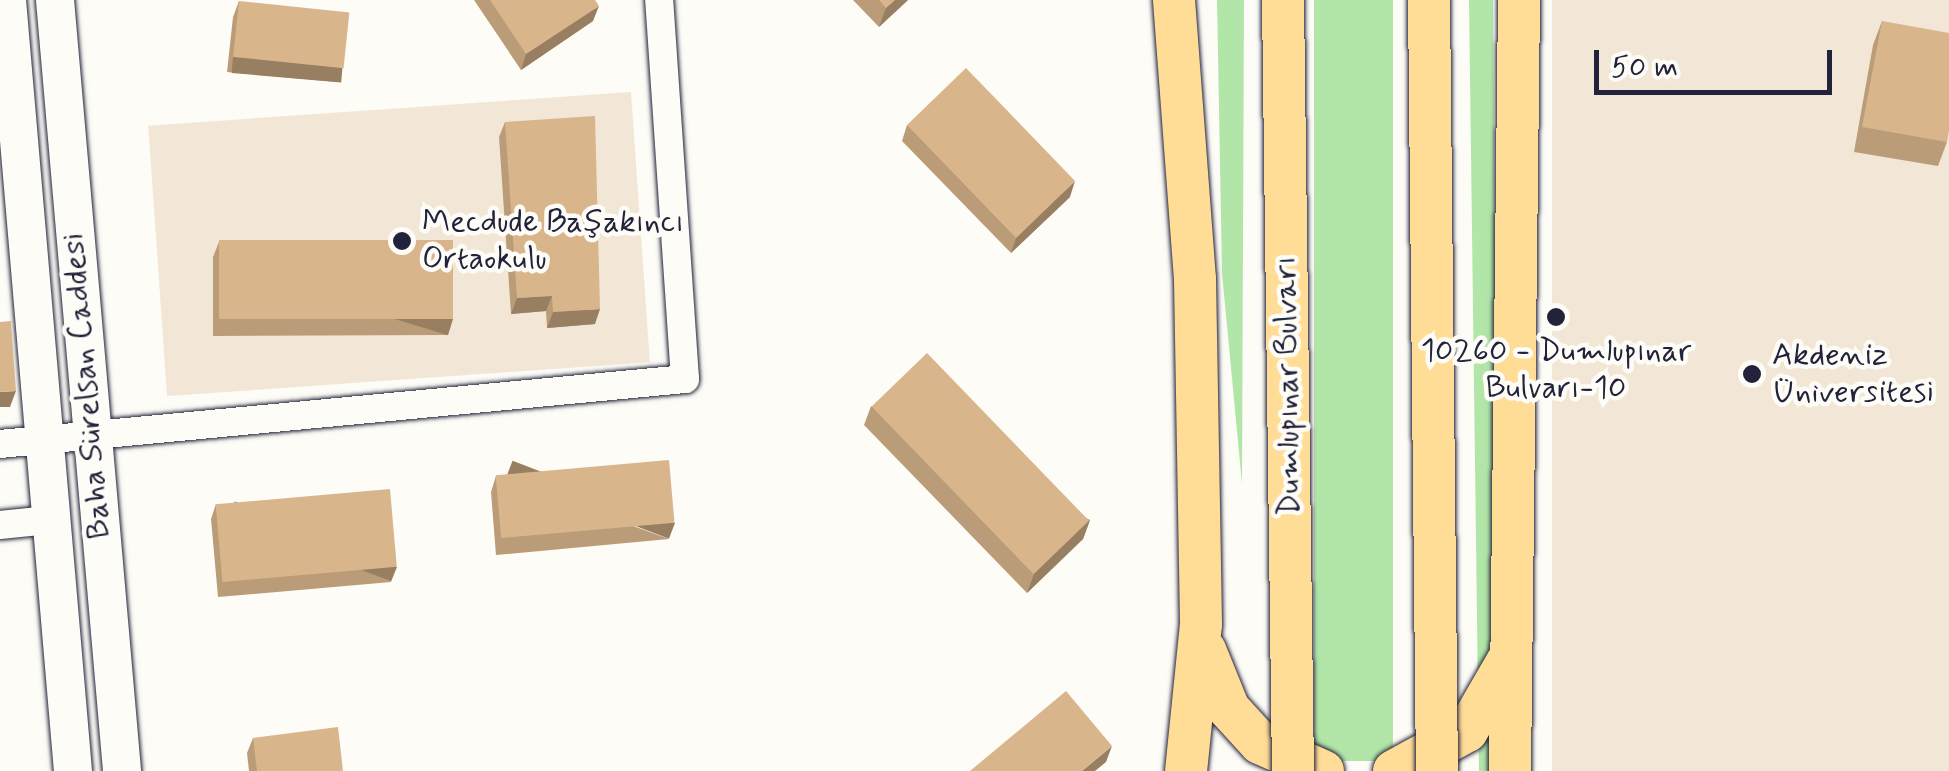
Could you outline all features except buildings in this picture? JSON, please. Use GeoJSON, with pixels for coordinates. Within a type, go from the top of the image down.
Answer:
{"type":"FeatureCollection","features":[{"type":"Feature","properties":{"kind":"main road","name":"Baha Sürelsan Caddesi"},"geometry":{"type":"LineString","coordinates":[[7,0],[73,771]]}},
{"type":"Feature","properties":{"kind":"main road","name":"Baha Sürelsan Caddesi"},"geometry":{"type":"LineString","coordinates":[[55,0],[122,771]]}},
{"type":"Feature","properties":{"kind":"main road"},"geometry":{"type":"LineString","coordinates":[[1174,0],[1195,279],[1201,624],[1186,771]]}},
{"type":"Feature","properties":{"kind":"main road","name":"Dumlupınar Bulvarı"},"geometry":{"type":"LineString","coordinates":[[1282,0],[1293,771]]}},
{"type":"Feature","properties":{"kind":"main road"},"geometry":{"type":"LineString","coordinates":[[1429,0],[1437,771]]}},
{"type":"Feature","properties":{"kind":"main road"},"geometry":{"type":"LineString","coordinates":[[1510,771],[1519,0]]}},
{"type":"Feature","properties":{"kind":"main road"},"geometry":{"type":"LineString","coordinates":[[1201,624],[1229,709],[1260,742],[1323,771]]}},
{"type":"Feature","properties":{"kind":"main road"},"geometry":{"type":"LineString","coordinates":[[1394,771],[1467,731],[1510,654]]}},
{"type":"Feature","properties":{"kind":"street"},"geometry":{"type":"LineString","coordinates":[[0,444],[685,379],[660,0]]}},
{"type":"Feature","properties":{"kind":"street"},"geometry":{"type":"LineString","coordinates":[[0,525],[50,520]]}},
{"type":"Feature","properties":{"kind":"shaded area","name":"Akdeniz Üniversitesi"},"geometry":{"type":"Polygon","coordinates":[[[1552,0],[1949,0],[1949,771],[1552,771],[1552,0]]]}},
{"type":"Feature","properties":{"kind":"shaded area","name":"Mecdude Başakıncı Ortaokulu"},"geometry":{"type":"Polygon","coordinates":[[[631,92],[650,362],[167,396],[148,126],[631,92]]]}},
{"type":"Feature","properties":{"kind":"green space"},"geometry":{"type":"Polygon","coordinates":[[[1217,0],[1244,0],[1242,484],[1222,273],[1217,0]]]}},
{"type":"Feature","properties":{"kind":"green space"},"geometry":{"type":"Polygon","coordinates":[[[1314,0],[1393,0],[1393,761],[1314,761],[1314,0]]]}},
{"type":"Feature","properties":{"kind":"green space"},"geometry":{"type":"Polygon","coordinates":[[[1469,0],[1493,0],[1499,771],[1479,771],[1469,0]]]}},
{"type":"Feature","properties":{"kind":"place","name":"Mecdude Başakıncı Ortaokulu"},"geometry":{"type":"Point","coordinates":[402,241]}},
{"type":"Feature","properties":{"kind":"place","name":"10260 - Dumlupınar Bulvarı-10"},"geometry":{"type":"Point","coordinates":[1556,317]}},
{"type":"Feature","properties":{"kind":"place","name":"Akdeniz Üniversitesi"},"geometry":{"type":"Point","coordinates":[1752,374]}}]}
